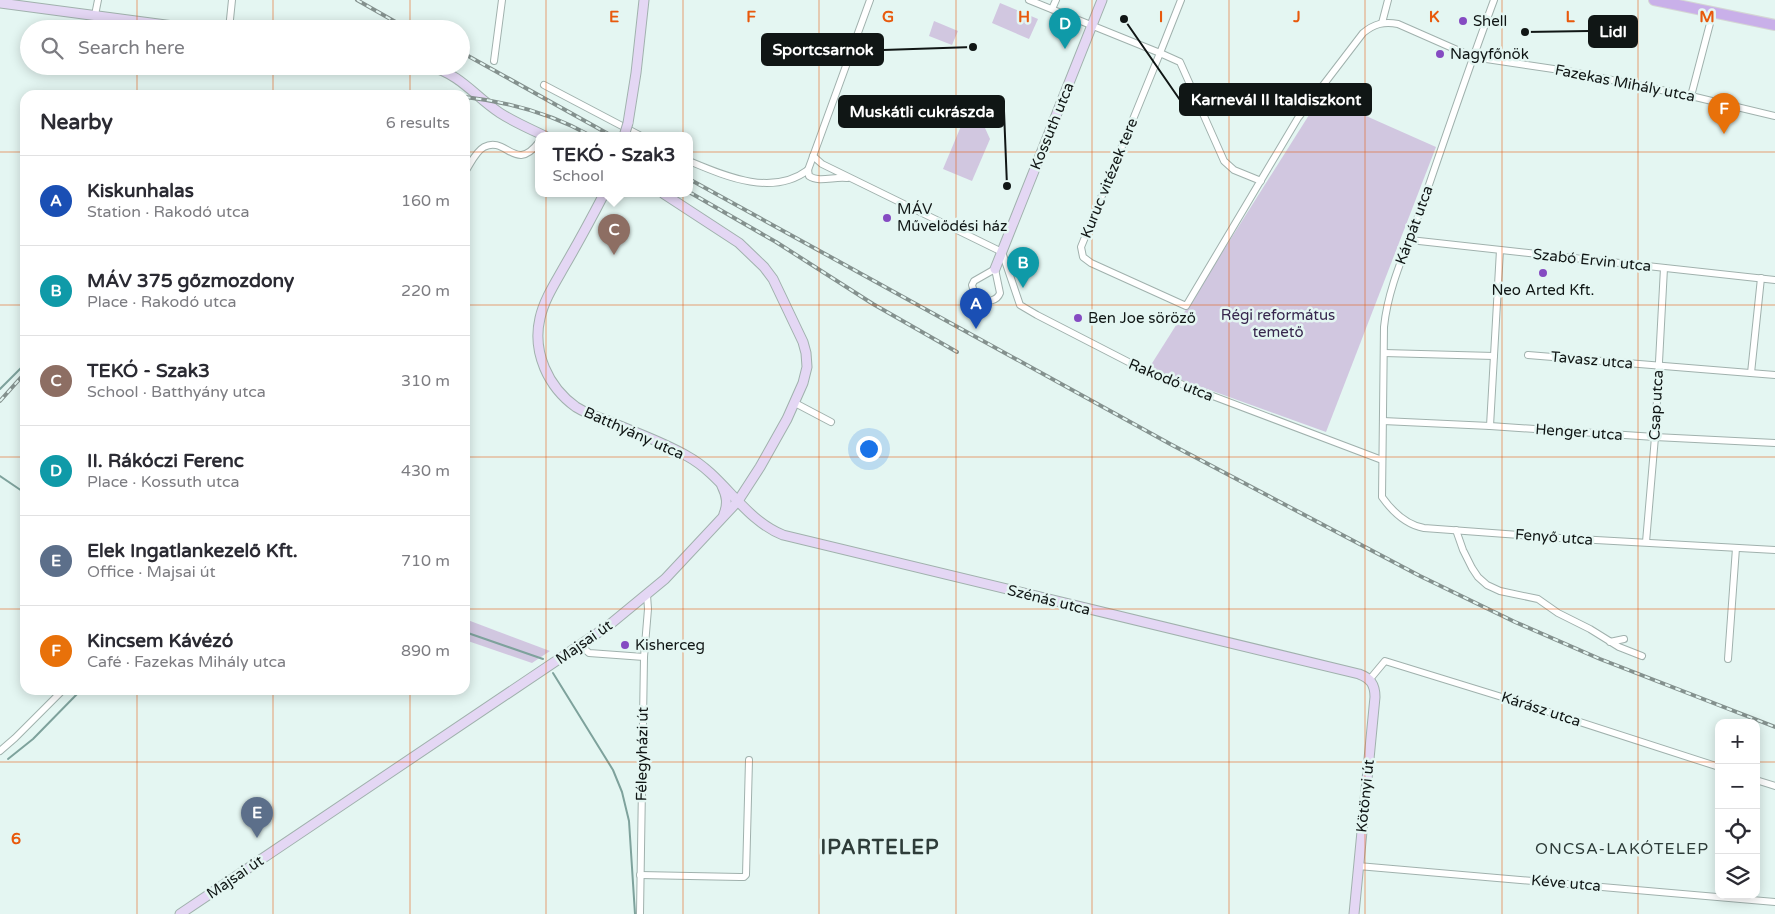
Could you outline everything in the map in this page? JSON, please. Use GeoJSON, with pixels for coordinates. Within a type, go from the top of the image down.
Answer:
{"type":"FeatureCollection","features":[{"type":"Feature","properties":{"kind":"main road"},"geometry":{"type":"LineString","coordinates":[[625,132],[636,73],[644,0]]}},
{"type":"Feature","properties":{"kind":"main road","name":"Kossuth utca"},"geometry":{"type":"LineString","coordinates":[[995,270],[1102,0]]}},
{"type":"Feature","properties":{"kind":"main road"},"geometry":{"type":"LineString","coordinates":[[1654,0],[1775,25]]}},
{"type":"Feature","properties":{"kind":"main road"},"geometry":{"type":"LineString","coordinates":[[0,3],[131,20]]}},
{"type":"Feature","properties":{"kind":"main road"},"geometry":{"type":"LineString","coordinates":[[451,75],[466,84],[499,112],[536,132]]}},
{"type":"Feature","properties":{"kind":"main road","name":"Batthyány utca"},"geometry":{"type":"LineString","coordinates":[[602,197],[544,304],[539,320],[538,342],[545,370],[555,388],[576,407],[689,456],[718,480],[738,501]]}},
{"type":"Feature","properties":{"kind":"main road","name":"Majsai út"},"geometry":{"type":"LineString","coordinates":[[180,914],[580,645],[647,595],[684,559],[738,501],[760,467],[795,402],[803,383],[807,366],[805,347],[773,279],[753,256],[728,235],[669,197]]}},
{"type":"Feature","properties":{"kind":"main road"},"geometry":{"type":"LineString","coordinates":[[718,480],[727,499],[727,508],[723,517]]}},
{"type":"Feature","properties":{"kind":"main road","name":"Szénás utca"},"geometry":{"type":"LineString","coordinates":[[738,501],[763,524],[782,534],[1359,674],[1370,680]]}},
{"type":"Feature","properties":{"kind":"main road","name":"Kötönyi út"},"geometry":{"type":"LineString","coordinates":[[1354,914],[1375,697],[1375,691],[1370,680]]}},
{"type":"Feature","properties":{"kind":"street"},"geometry":{"type":"LineString","coordinates":[[95,15],[98,0]]}},
{"type":"Feature","properties":{"kind":"street"},"geometry":{"type":"LineString","coordinates":[[229,20],[232,0]]}},
{"type":"Feature","properties":{"kind":"street"},"geometry":{"type":"LineString","coordinates":[[494,62],[502,0]]}},
{"type":"Feature","properties":{"kind":"street"},"geometry":{"type":"LineString","coordinates":[[693,162],[727,176],[757,183],[781,182],[808,170],[870,0]]}},
{"type":"Feature","properties":{"kind":"street"},"geometry":{"type":"LineString","coordinates":[[1030,0],[1180,62],[1224,161],[1234,170],[1261,181]]}},
{"type":"Feature","properties":{"kind":"street"},"geometry":{"type":"LineString","coordinates":[[1052,9],[1056,0]]}},
{"type":"Feature","properties":{"kind":"street","name":"Kuruc vitézek tere"},"geometry":{"type":"LineString","coordinates":[[1181,0],[1081,247],[1082,254],[1091,264],[1186,306],[1298,118],[1363,33],[1374,25],[1382,23]]}},
{"type":"Feature","properties":{"kind":"street"},"geometry":{"type":"LineString","coordinates":[[1388,0],[1382,23],[1398,24],[1473,57]]}},
{"type":"Feature","properties":{"kind":"street","name":"Kárpát utca"},"geometry":{"type":"LineString","coordinates":[[1382,460],[1384,327],[1387,304],[1494,0]]}},
{"type":"Feature","properties":{"kind":"street"},"geometry":{"type":"LineString","coordinates":[[1691,96],[1713,12]]}},
{"type":"Feature","properties":{"kind":"street","name":"Fazekas Mihály utca"},"geometry":{"type":"LineString","coordinates":[[1473,57],[1566,70],[1775,116]]}},
{"type":"Feature","properties":{"kind":"street"},"geometry":{"type":"LineString","coordinates":[[544,85],[632,132]]}},
{"type":"Feature","properties":{"kind":"street"},"geometry":{"type":"LineString","coordinates":[[470,165],[480,150],[486,146],[499,146],[522,156],[530,153],[535,147]]}},
{"type":"Feature","properties":{"kind":"street"},"geometry":{"type":"LineString","coordinates":[[813,156],[822,164],[1002,252]]}},
{"type":"Feature","properties":{"kind":"street"},"geometry":{"type":"LineString","coordinates":[[808,170],[810,176],[814,179],[842,177],[860,182]]}},
{"type":"Feature","properties":{"kind":"street","name":"Szabó Ervin utca"},"geometry":{"type":"LineString","coordinates":[[1410,240],[1775,280]]}},
{"type":"Feature","properties":{"kind":"street"},"geometry":{"type":"LineString","coordinates":[[1490,426],[1500,250]]}},
{"type":"Feature","properties":{"kind":"street","name":"Rakodó utca"},"geometry":{"type":"LineString","coordinates":[[1002,252],[1020,305],[1037,315],[1144,370],[1382,460]]}},
{"type":"Feature","properties":{"kind":"street","name":"Csap utca"},"geometry":{"type":"LineString","coordinates":[[1646,542],[1664,268]]}},
{"type":"Feature","properties":{"kind":"street"},"geometry":{"type":"LineString","coordinates":[[995,270],[1000,293],[999,297],[992,300],[981,300],[974,292],[972,285],[974,281],[984,274],[995,270]]}},
{"type":"Feature","properties":{"kind":"street"},"geometry":{"type":"LineString","coordinates":[[1751,373],[1761,278]]}},
{"type":"Feature","properties":{"kind":"street"},"geometry":{"type":"LineString","coordinates":[[1384,353],[1494,356]]}},
{"type":"Feature","properties":{"kind":"street","name":"Tavasz utca"},"geometry":{"type":"LineString","coordinates":[[1528,355],[1775,375]]}},
{"type":"Feature","properties":{"kind":"street"},"geometry":{"type":"LineString","coordinates":[[795,402],[831,422]]}},
{"type":"Feature","properties":{"kind":"street","name":"Henger utca"},"geometry":{"type":"LineString","coordinates":[[1383,421],[1775,443]]}},
{"type":"Feature","properties":{"kind":"street","name":"Fenyő utca"},"geometry":{"type":"LineString","coordinates":[[1382,460],[1382,497],[1406,521],[1415,526],[1560,538],[1775,550]]}},
{"type":"Feature","properties":{"kind":"street"},"geometry":{"type":"LineString","coordinates":[[1456,530],[1472,568],[1483,582],[1500,591],[1538,599],[1558,613],[1590,629],[1610,642],[1642,656]]}},
{"type":"Feature","properties":{"kind":"street"},"geometry":{"type":"LineString","coordinates":[[1728,659],[1736,548]]}},
{"type":"Feature","properties":{"kind":"street","name":"Félegyházi út"},"geometry":{"type":"LineString","coordinates":[[640,914],[644,657],[648,610],[647,595]]}},
{"type":"Feature","properties":{"kind":"street"},"geometry":{"type":"LineString","coordinates":[[1610,642],[1624,639]]}},
{"type":"Feature","properties":{"kind":"street"},"geometry":{"type":"LineString","coordinates":[[580,645],[589,653],[644,657]]}},
{"type":"Feature","properties":{"kind":"street","name":"Kárász utca"},"geometry":{"type":"LineString","coordinates":[[1370,680],[1385,661],[1715,766]]}},
{"type":"Feature","properties":{"kind":"street"},"geometry":{"type":"LineString","coordinates":[[0,752],[58,695]]}},
{"type":"Feature","properties":{"kind":"street"},"geometry":{"type":"LineString","coordinates":[[640,875],[740,877],[746,875],[749,760]]}},
{"type":"Feature","properties":{"kind":"street"},"geometry":{"type":"LineString","coordinates":[[1760,781],[1775,786]]}},
{"type":"Feature","properties":{"kind":"street","name":"Kéve utca"},"geometry":{"type":"LineString","coordinates":[[1358,866],[1775,902]]}},
{"type":"Feature","properties":{"kind":"green space"},"geometry":{"type":"Polygon","coordinates":[[[1000,3],[1038,19],[1029,39],[992,23],[1000,3]]]}},
{"type":"Feature","properties":{"kind":"green space"},"geometry":{"type":"Polygon","coordinates":[[[934,21],[958,31],[952,45],[929,36],[934,21]]]}},
{"type":"Feature","properties":{"kind":"green space","name":"Régi református temető"},"geometry":{"type":"Polygon","coordinates":[[[1321,96],[1436,147],[1326,432],[1149,368],[1321,96]]]}},
{"type":"Feature","properties":{"kind":"green space"},"geometry":{"type":"Polygon","coordinates":[[[964,119],[985,128],[990,139],[972,181],[943,169],[964,119]]]}},
{"type":"Feature","properties":{"kind":"green space"},"geometry":{"type":"Polygon","coordinates":[[[470,621],[550,651],[532,663],[470,642],[470,621]]]}},
{"type":"Feature","properties":{"kind":"waterway"},"geometry":{"type":"LineString","coordinates":[[0,389],[20,369]]}},
{"type":"Feature","properties":{"kind":"waterway"},"geometry":{"type":"LineString","coordinates":[[0,476],[20,490]]}},
{"type":"Feature","properties":{"kind":"waterway"},"geometry":{"type":"LineString","coordinates":[[470,634],[543,659]]}},
{"type":"Feature","properties":{"kind":"waterway"},"geometry":{"type":"LineString","coordinates":[[553,673],[613,770],[622,792],[629,821],[635,914]]}},
{"type":"Feature","properties":{"kind":"waterway"},"geometry":{"type":"LineString","coordinates":[[8,759],[33,739],[76,695]]}},
{"type":"Feature","properties":{"kind":"railway"},"geometry":{"type":"LineString","coordinates":[[357,0],[392,20]]}},
{"type":"Feature","properties":{"kind":"railway"},"geometry":{"type":"LineString","coordinates":[[470,57],[605,132]]}},
{"type":"Feature","properties":{"kind":"railway"},"geometry":{"type":"LineString","coordinates":[[470,98],[530,110],[561,121],[584,132]]}},
{"type":"Feature","properties":{"kind":"railway"},"geometry":{"type":"LineString","coordinates":[[693,181],[1172,445],[1420,576],[1515,622],[1600,659],[1775,727]]}},
{"type":"Feature","properties":{"kind":"railway"},"geometry":{"type":"LineString","coordinates":[[693,194],[776,242],[873,304],[957,352]]}},
{"type":"Feature","properties":{"kind":"railway"},"geometry":{"type":"LineString","coordinates":[[0,401],[20,379]]}},
{"type":"Feature","properties":{"kind":"place","name":"Karnevál II Italdiszkont"},"geometry":{"type":"Point","coordinates":[1124,19]}},
{"type":"Feature","properties":{"kind":"place","name":"Shell"},"geometry":{"type":"Point","coordinates":[1463,21]}},
{"type":"Feature","properties":{"kind":"place","name":"Lidl"},"geometry":{"type":"Point","coordinates":[1525,32]}},
{"type":"Feature","properties":{"kind":"place","name":"Sportcsarnok"},"geometry":{"type":"Point","coordinates":[973,47]}},
{"type":"Feature","properties":{"kind":"place","name":"II. Rákóczi Ferenc"},"geometry":{"type":"Point","coordinates":[1065,49]}},
{"type":"Feature","properties":{"kind":"place","name":"Nagyfőnök"},"geometry":{"type":"Point","coordinates":[1440,54]}},
{"type":"Feature","properties":{"kind":"place","name":"Kincsem Kávézó"},"geometry":{"type":"Point","coordinates":[1724,134]}},
{"type":"Feature","properties":{"kind":"place","name":"Muskátli cukrászda"},"geometry":{"type":"Point","coordinates":[1007,186]}},
{"type":"Feature","properties":{"kind":"place","name":"MÁV Művelődési ház"},"geometry":{"type":"Point","coordinates":[887,218]}},
{"type":"Feature","properties":{"kind":"place","name":"TEKÓ - Szak3"},"geometry":{"type":"Point","coordinates":[614,255]}},
{"type":"Feature","properties":{"kind":"place","name":"Neo Arted Kft."},"geometry":{"type":"Point","coordinates":[1543,273]}},
{"type":"Feature","properties":{"kind":"place","name":"MÁV 375 gőzmozdony"},"geometry":{"type":"Point","coordinates":[1023,288]}},
{"type":"Feature","properties":{"kind":"place","name":"Ben Joe söröző"},"geometry":{"type":"Point","coordinates":[1078,318]}},
{"type":"Feature","properties":{"kind":"place","name":"Kiskunhalas"},"geometry":{"type":"Point","coordinates":[976,329]}},
{"type":"Feature","properties":{"kind":"place","name":"Kisherceg"},"geometry":{"type":"Point","coordinates":[625,645]}},
{"type":"Feature","properties":{"kind":"place","name":"Elek Ingatlankezelő Kft."},"geometry":{"type":"Point","coordinates":[257,838]}},
{"type":"Feature","properties":{"kind":"district","name":"IPARTELEP"},"geometry":{"type":"Point","coordinates":[880,848]}},
{"type":"Feature","properties":{"kind":"district","name":"ONCSA-LAKÓTELEP"},"geometry":{"type":"Point","coordinates":[1622,849]}}]}
